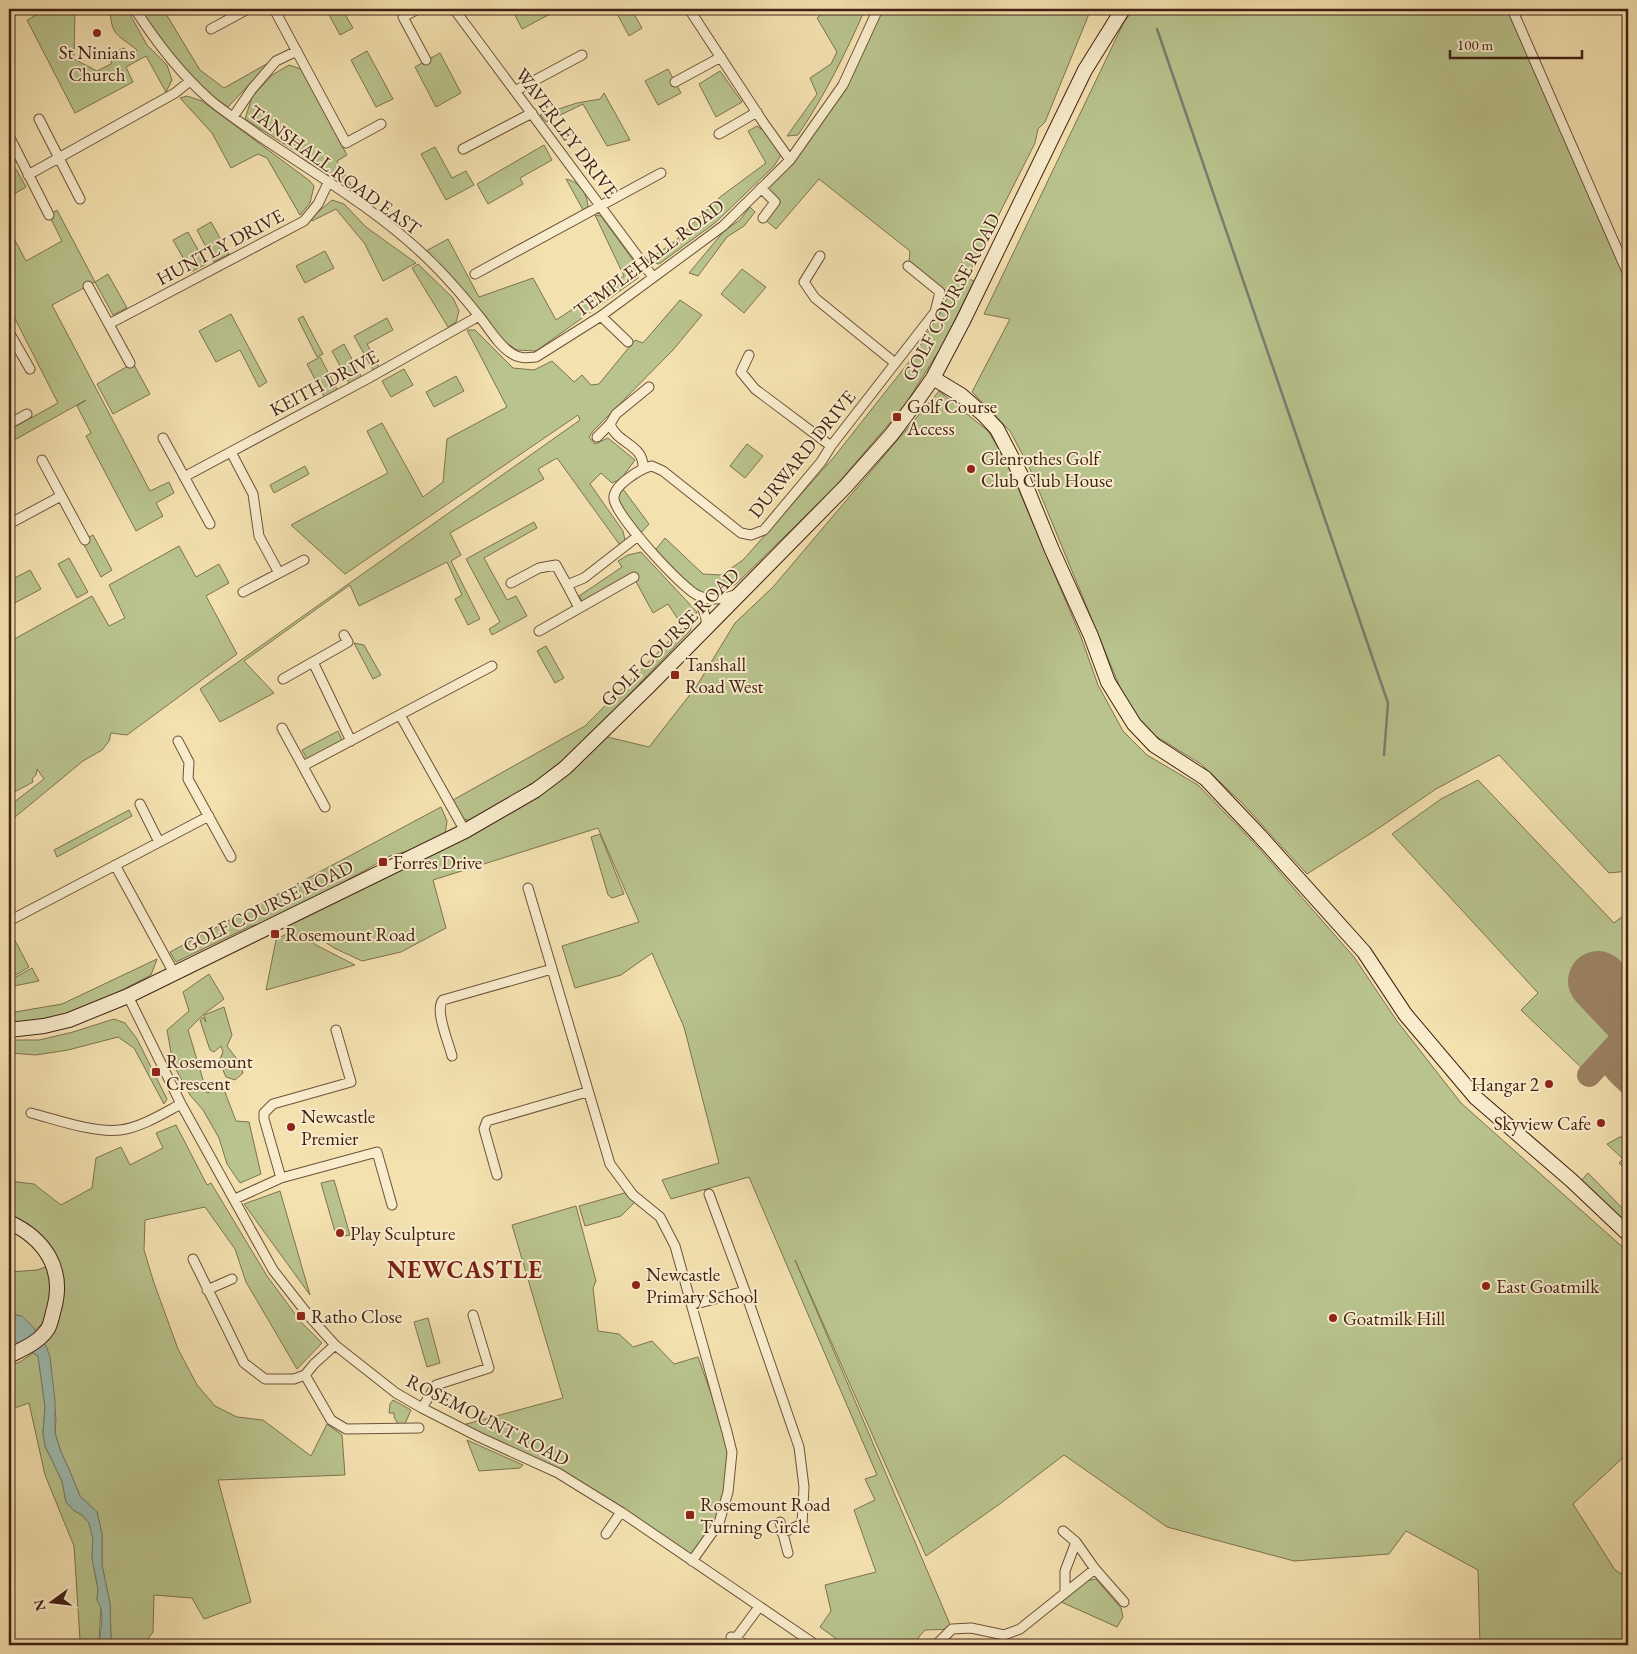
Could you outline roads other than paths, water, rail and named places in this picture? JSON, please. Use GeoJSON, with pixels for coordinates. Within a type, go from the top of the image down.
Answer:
{"type":"FeatureCollection","features":[{"type":"Feature","properties":{"kind":"street","name":"TANSHALL ROAD EAST"},"geometry":{"type":"LineString","coordinates":[[135,9],[163,50],[190,81],[210,100],[329,181],[388,224],[426,257],[479,316],[507,351],[518,357]]}},
{"type":"Feature","properties":{"kind":"street"},"geometry":{"type":"LineString","coordinates":[[211,29],[248,9]]}},
{"type":"Feature","properties":{"kind":"street"},"geometry":{"type":"LineString","coordinates":[[274,9],[346,143],[381,124]]}},
{"type":"Feature","properties":{"kind":"street"},"geometry":{"type":"LineString","coordinates":[[418,9],[403,17],[426,60]]}},
{"type":"Feature","properties":{"kind":"street","name":"WAVERLEY DRIVE"},"geometry":{"type":"LineString","coordinates":[[454,9],[653,277]]}},
{"type":"Feature","properties":{"kind":"street"},"geometry":{"type":"LineString","coordinates":[[689,9],[790,160]]}},
{"type":"Feature","properties":{"kind":"street","name":"TEMPLEHALL ROAD"},"geometry":{"type":"LineString","coordinates":[[518,357],[536,357],[601,316],[724,226],[790,160],[844,85],[878,9]]}},
{"type":"Feature","properties":{"kind":"street","name":"GOLF COURSE ROAD"},"geometry":{"type":"LineString","coordinates":[[9,1030],[44,1026],[70,1020],[128,996],[465,831],[536,790],[564,768],[742,592],[871,459],[933,378],[1004,240],[1085,70],[1122,9]]}},
{"type":"Feature","properties":{"kind":"street"},"geometry":{"type":"LineString","coordinates":[[1512,9],[1628,274]]}},
{"type":"Feature","properties":{"kind":"street"},"geometry":{"type":"LineString","coordinates":[[233,117],[276,61],[297,51]]}},
{"type":"Feature","properties":{"kind":"street"},"geometry":{"type":"LineString","coordinates":[[515,91],[582,55]]}},
{"type":"Feature","properties":{"kind":"street"},"geometry":{"type":"LineString","coordinates":[[675,82],[721,57]]}},
{"type":"Feature","properties":{"kind":"street"},"geometry":{"type":"LineString","coordinates":[[28,175],[176,93],[190,81]]}},
{"type":"Feature","properties":{"kind":"street"},"geometry":{"type":"LineString","coordinates":[[719,134],[757,112]]}},
{"type":"Feature","properties":{"kind":"street"},"geometry":{"type":"LineString","coordinates":[[463,149],[532,113]]}},
{"type":"Feature","properties":{"kind":"street"},"geometry":{"type":"LineString","coordinates":[[39,119],[80,199]]}},
{"type":"Feature","properties":{"kind":"street"},"geometry":{"type":"LineString","coordinates":[[9,136],[48,215]]}},
{"type":"Feature","properties":{"kind":"street"},"geometry":{"type":"LineString","coordinates":[[475,274],[661,173]]}},
{"type":"Feature","properties":{"kind":"street","name":"HUNTLY DRIVE"},"geometry":{"type":"LineString","coordinates":[[109,324],[304,221],[318,204],[329,181]]}},
{"type":"Feature","properties":{"kind":"street"},"geometry":{"type":"LineString","coordinates":[[761,188],[775,202],[763,218]]}},
{"type":"Feature","properties":{"kind":"street"},"geometry":{"type":"LineString","coordinates":[[820,256],[804,282],[815,298],[894,363]]}},
{"type":"Feature","properties":{"kind":"street","name":"DURWARD DRIVE"},"geometry":{"type":"LineString","coordinates":[[643,468],[652,466],[658,468],[741,533],[751,535],[764,530],[822,462],[830,446],[935,312],[940,292],[908,266]]}},
{"type":"Feature","properties":{"kind":"street"},"geometry":{"type":"LineString","coordinates":[[88,286],[130,363]]}},
{"type":"Feature","properties":{"kind":"street","name":"KEITH DRIVE"},"geometry":{"type":"LineString","coordinates":[[184,477],[375,375],[479,316]]}},
{"type":"Feature","properties":{"kind":"street"},"geometry":{"type":"LineString","coordinates":[[601,316],[628,342]]}},
{"type":"Feature","properties":{"kind":"street"},"geometry":{"type":"LineString","coordinates":[[9,333],[30,369]]}},
{"type":"Feature","properties":{"kind":"street"},"geometry":{"type":"LineString","coordinates":[[749,355],[741,372],[755,389],[830,446]]}},
{"type":"Feature","properties":{"kind":"street"},"geometry":{"type":"LineString","coordinates":[[933,378],[967,400],[997,429],[1023,479],[1052,550],[1091,636],[1108,682],[1134,724],[1154,744],[1205,778],[1260,836],[1364,952],[1405,1014],[1476,1098],[1572,1180],[1628,1234]]}},
{"type":"Feature","properties":{"kind":"street"},"geometry":{"type":"LineString","coordinates":[[597,437],[610,424],[616,414],[650,387]]}},
{"type":"Feature","properties":{"kind":"street"},"geometry":{"type":"LineString","coordinates":[[9,424],[27,414]]}},
{"type":"Feature","properties":{"kind":"street"},"geometry":{"type":"LineString","coordinates":[[610,424],[616,434],[639,453],[643,463],[643,468],[620,485],[613,497],[619,510],[638,536],[668,570],[691,592],[699,596],[720,599],[742,592]]}},
{"type":"Feature","properties":{"kind":"street"},"geometry":{"type":"LineString","coordinates":[[163,438],[210,524]]}},
{"type":"Feature","properties":{"kind":"street"},"geometry":{"type":"LineString","coordinates":[[231,452],[253,494],[258,536],[279,573]]}},
{"type":"Feature","properties":{"kind":"street"},"geometry":{"type":"LineString","coordinates":[[42,460],[85,540]]}},
{"type":"Feature","properties":{"kind":"street"},"geometry":{"type":"LineString","coordinates":[[9,524],[61,496]]}},
{"type":"Feature","properties":{"kind":"street"},"geometry":{"type":"LineString","coordinates":[[567,585],[584,578],[638,536]]}},
{"type":"Feature","properties":{"kind":"street"},"geometry":{"type":"LineString","coordinates":[[243,592],[304,560]]}},
{"type":"Feature","properties":{"kind":"street"},"geometry":{"type":"LineString","coordinates":[[511,583],[539,568],[556,565],[579,608]]}},
{"type":"Feature","properties":{"kind":"street"},"geometry":{"type":"LineString","coordinates":[[539,632],[634,578]]}},
{"type":"Feature","properties":{"kind":"street"},"geometry":{"type":"LineString","coordinates":[[699,596],[706,619],[706,628]]}},
{"type":"Feature","properties":{"kind":"street"},"geometry":{"type":"LineString","coordinates":[[283,679],[348,642],[344,635]]}},
{"type":"Feature","properties":{"kind":"street"},"geometry":{"type":"LineString","coordinates":[[313,662],[351,741]]}},
{"type":"Feature","properties":{"kind":"street"},"geometry":{"type":"LineString","coordinates":[[303,766],[492,666]]}},
{"type":"Feature","properties":{"kind":"street"},"geometry":{"type":"LineString","coordinates":[[400,715],[465,831]]}},
{"type":"Feature","properties":{"kind":"street"},"geometry":{"type":"LineString","coordinates":[[282,728],[325,807]]}},
{"type":"Feature","properties":{"kind":"street"},"geometry":{"type":"LineString","coordinates":[[178,741],[188,762],[188,779],[231,857]]}},
{"type":"Feature","properties":{"kind":"street"},"geometry":{"type":"LineString","coordinates":[[140,804],[160,842]]}},
{"type":"Feature","properties":{"kind":"street"},"geometry":{"type":"LineString","coordinates":[[9,921],[209,816]]}},
{"type":"Feature","properties":{"kind":"street"},"geometry":{"type":"LineString","coordinates":[[115,865],[174,973]]}},
{"type":"Feature","properties":{"kind":"street"},"geometry":{"type":"LineString","coordinates":[[528,888],[587,1092],[610,1164],[633,1195],[660,1217],[675,1246],[732,1452],[728,1492],[719,1523],[692,1561]]}},
{"type":"Feature","properties":{"kind":"street"},"geometry":{"type":"LineString","coordinates":[[452,1056],[439,1012],[440,1004],[443,1000],[552,969]]}},
{"type":"Feature","properties":{"kind":"street","name":"ROSEMOUNT ROAD"},"geometry":{"type":"LineString","coordinates":[[128,996],[182,1104],[273,1270],[309,1316],[335,1345],[396,1393],[479,1437],[558,1473],[621,1512],[816,1645]]}},
{"type":"Feature","properties":{"kind":"street"},"geometry":{"type":"LineString","coordinates":[[282,1178],[264,1119],[264,1113],[273,1104],[351,1082],[336,1030]]}},
{"type":"Feature","properties":{"kind":"street"},"geometry":{"type":"LineString","coordinates":[[497,1175],[484,1129],[487,1121],[587,1092]]}},
{"type":"Feature","properties":{"kind":"street"},"geometry":{"type":"LineString","coordinates":[[31,1114],[97,1129],[120,1130],[145,1122],[182,1104]]}},
{"type":"Feature","properties":{"kind":"street"},"geometry":{"type":"LineString","coordinates":[[234,1199],[282,1178],[377,1152],[392,1205]]}},
{"type":"Feature","properties":{"kind":"street"},"geometry":{"type":"LineString","coordinates":[[709,1194],[799,1447],[804,1486],[802,1524],[782,1533]]}},
{"type":"Feature","properties":{"kind":"street"},"geometry":{"type":"LineString","coordinates":[[9,1222],[20,1227],[43,1247],[54,1264],[58,1294],[48,1329],[37,1340],[9,1356]]}},
{"type":"Feature","properties":{"kind":"street"},"geometry":{"type":"LineString","coordinates":[[193,1259],[244,1363],[265,1379],[294,1379],[305,1375],[335,1345]]}},
{"type":"Feature","properties":{"kind":"street"},"geometry":{"type":"LineString","coordinates":[[207,1290],[232,1279]]}},
{"type":"Feature","properties":{"kind":"street"},"geometry":{"type":"LineString","coordinates":[[692,1306],[745,1291]]}},
{"type":"Feature","properties":{"kind":"street"},"geometry":{"type":"LineString","coordinates":[[422,1408],[436,1385],[489,1368],[473,1315]]}},
{"type":"Feature","properties":{"kind":"street"},"geometry":{"type":"LineString","coordinates":[[305,1375],[331,1420],[346,1429],[420,1428]]}},
{"type":"Feature","properties":{"kind":"street"},"geometry":{"type":"LineString","coordinates":[[606,1534],[621,1512]]}},
{"type":"Feature","properties":{"kind":"street"},"geometry":{"type":"LineString","coordinates":[[780,1522],[788,1553]]}},
{"type":"Feature","properties":{"kind":"street"},"geometry":{"type":"LineString","coordinates":[[1063,1531],[1076,1542],[1095,1569],[1124,1602]]}},
{"type":"Feature","properties":{"kind":"street"},"geometry":{"type":"LineString","coordinates":[[1065,1592],[1065,1571],[1076,1542]]}},
{"type":"Feature","properties":{"kind":"street"},"geometry":{"type":"LineString","coordinates":[[936,1645],[952,1629],[971,1628],[999,1634],[1009,1634],[1020,1629],[1095,1569]]}},
{"type":"Feature","properties":{"kind":"street"},"geometry":{"type":"LineString","coordinates":[[745,1645],[733,1638],[759,1607]]}},
{"type":"Feature","properties":{"kind":"water"},"geometry":{"type":"Polygon","coordinates":[[[9,1314],[22,1316],[33,1327],[46,1346],[50,1357],[55,1401],[55,1433],[80,1496],[97,1512],[102,1534],[102,1565],[110,1604],[111,1639],[109,1645],[99,1645],[102,1616],[97,1600],[98,1589],[92,1558],[93,1539],[89,1523],[66,1502],[62,1481],[45,1446],[43,1433],[45,1407],[38,1356],[9,1337],[9,1314]]]}},
{"type":"Feature","properties":{"kind":"waterway"},"geometry":{"type":"LineString","coordinates":[[1157,29],[1388,703],[1384,755]]}},
{"type":"Feature","properties":{"kind":"place","name":"St Ninians Church"},"geometry":{"type":"Point","coordinates":[97,33]}},
{"type":"Feature","properties":{"kind":"place","name":"Golf Course Access"},"geometry":{"type":"Point","coordinates":[897,417]}},
{"type":"Feature","properties":{"kind":"place","name":"Glenrothes Golf Club Club House"},"geometry":{"type":"Point","coordinates":[971,469]}},
{"type":"Feature","properties":{"kind":"place","name":"Tanshall Road West"},"geometry":{"type":"Point","coordinates":[675,675]}},
{"type":"Feature","properties":{"kind":"place","name":"Forres Drive"},"geometry":{"type":"Point","coordinates":[383,862]}},
{"type":"Feature","properties":{"kind":"place","name":"Rosemount Road"},"geometry":{"type":"Point","coordinates":[275,934]}},
{"type":"Feature","properties":{"kind":"place","name":"Rosemount Crescent"},"geometry":{"type":"Point","coordinates":[156,1072]}},
{"type":"Feature","properties":{"kind":"place","name":"Hangar 2"},"geometry":{"type":"Point","coordinates":[1549,1084]}},
{"type":"Feature","properties":{"kind":"place","name":"Skyview Cafe"},"geometry":{"type":"Point","coordinates":[1601,1123]}},
{"type":"Feature","properties":{"kind":"place","name":"Newcastle Premier"},"geometry":{"type":"Point","coordinates":[291,1127]}},
{"type":"Feature","properties":{"kind":"place","name":"Play Sculpture"},"geometry":{"type":"Point","coordinates":[340,1233]}},
{"type":"Feature","properties":{"kind":"place","name":"Newcastle Primary School"},"geometry":{"type":"Point","coordinates":[636,1285]}},
{"type":"Feature","properties":{"kind":"place","name":"East Goatmilk"},"geometry":{"type":"Point","coordinates":[1486,1286]}},
{"type":"Feature","properties":{"kind":"place","name":"Ratho Close"},"geometry":{"type":"Point","coordinates":[301,1316]}},
{"type":"Feature","properties":{"kind":"place","name":"Goatmilk Hill"},"geometry":{"type":"Point","coordinates":[1333,1318]}},
{"type":"Feature","properties":{"kind":"place","name":"Rosemount Road Turning Circle"},"geometry":{"type":"Point","coordinates":[690,1515]}},
{"type":"Feature","properties":{"kind":"district","name":"NEWCASTLE"},"geometry":{"type":"Point","coordinates":[465,1269]}}]}
